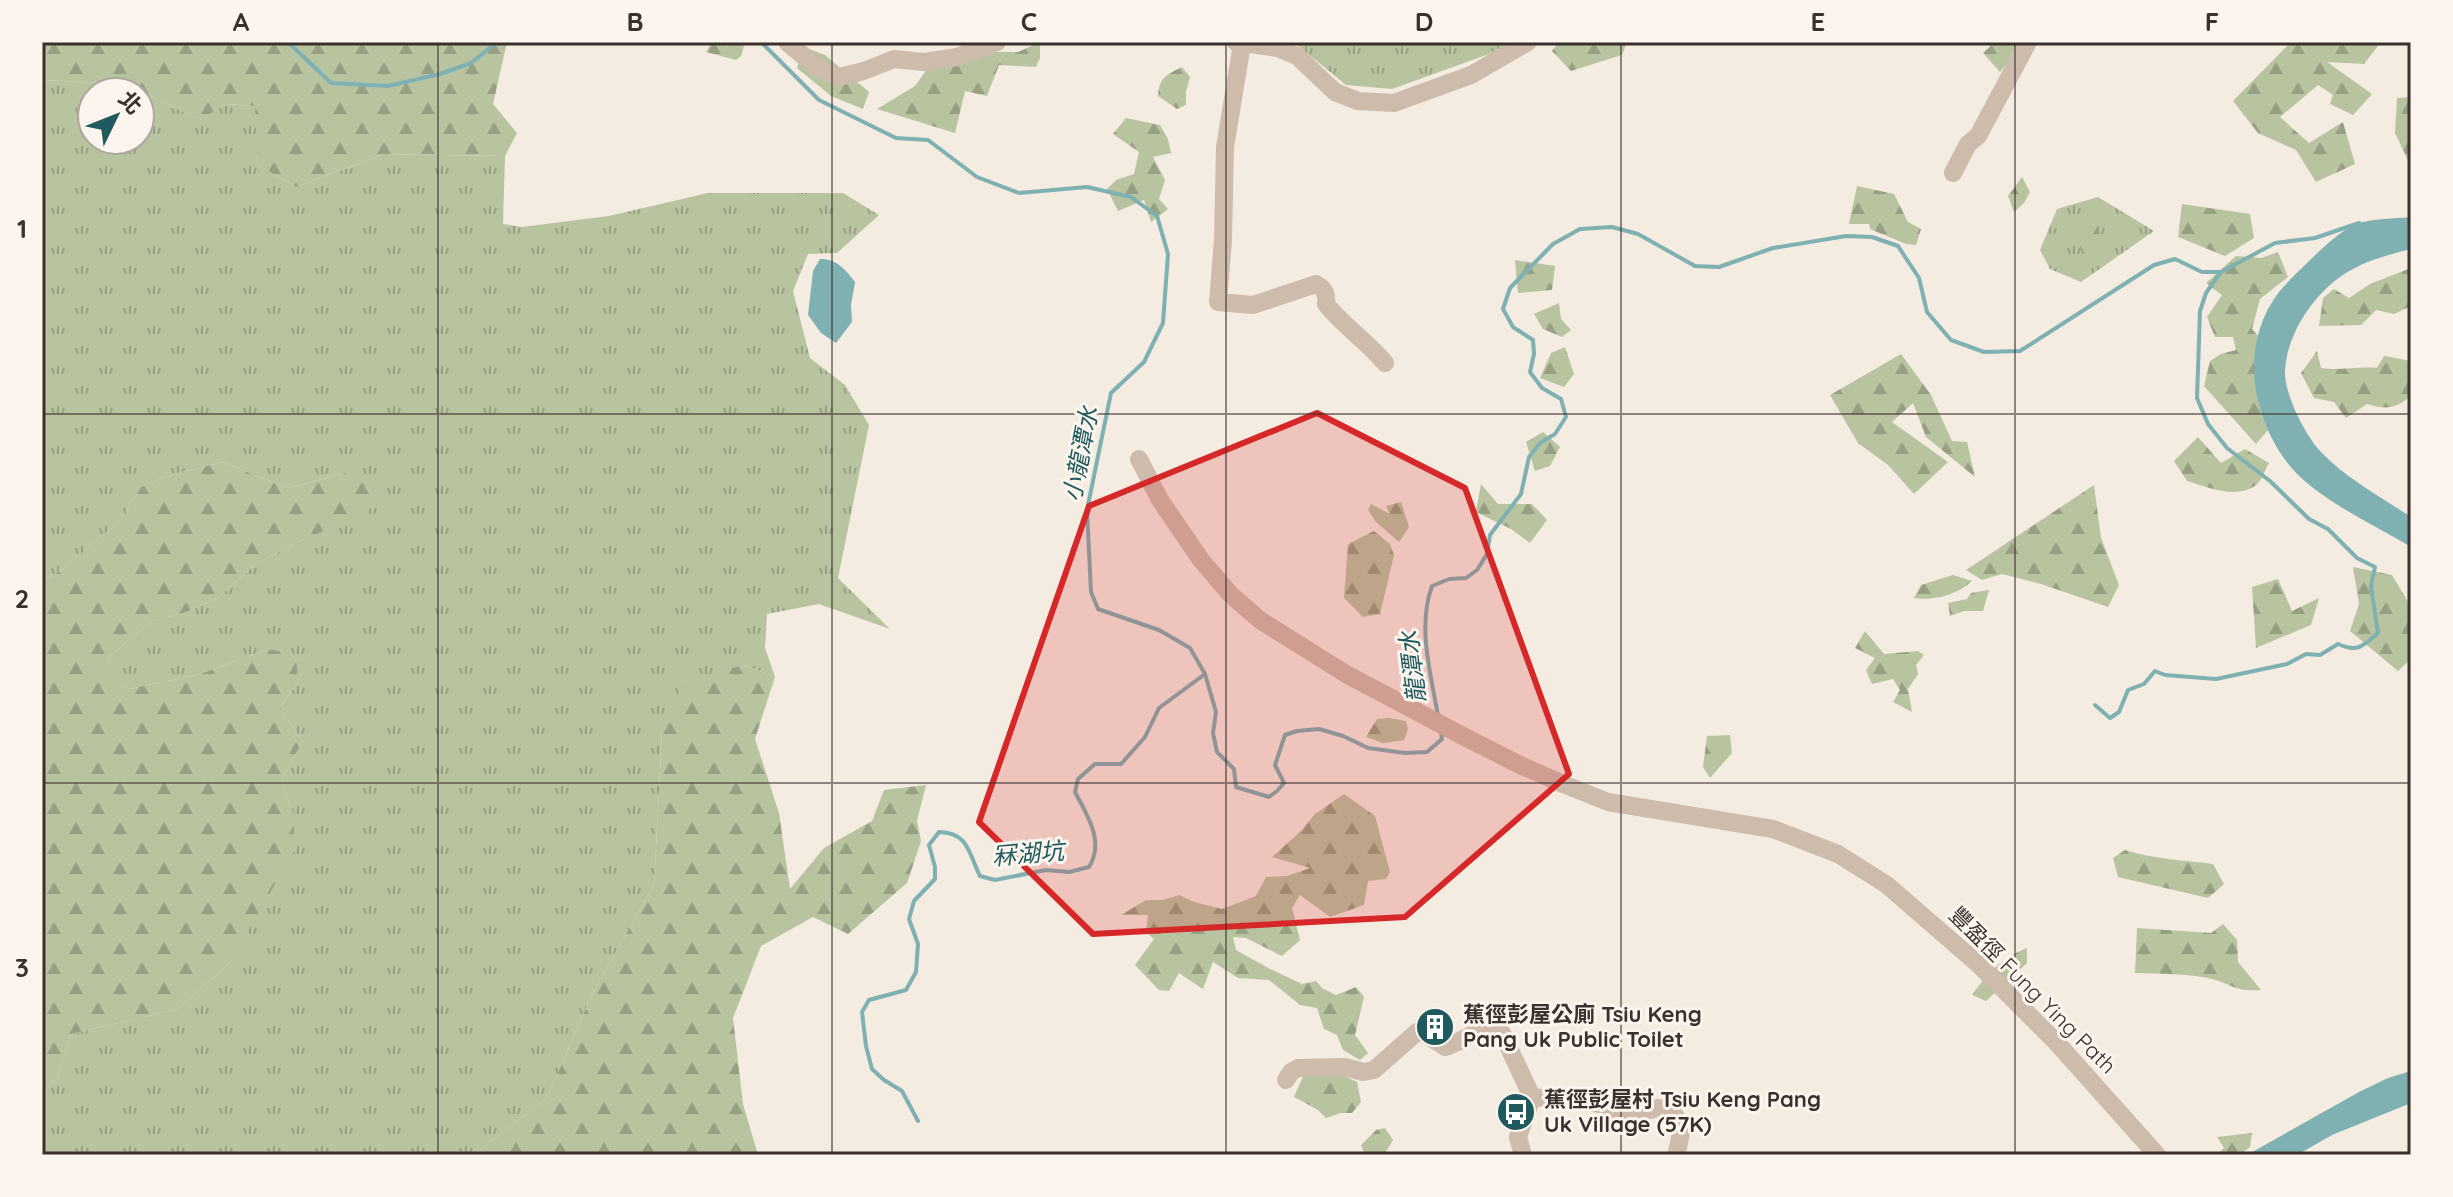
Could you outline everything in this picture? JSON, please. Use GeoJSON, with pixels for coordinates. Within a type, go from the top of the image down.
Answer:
{"type":"FeatureCollection","features":[{"type":"Feature","properties":{"kind":"street"},"geometry":{"type":"LineString","coordinates":[[787,42],[819,69],[839,77],[894,59],[924,62],[957,57],[997,42]]}},
{"type":"Feature","properties":{"kind":"street"},"geometry":{"type":"LineString","coordinates":[[1385,363],[1365,341],[1337,319],[1326,304],[1327,295],[1316,284],[1253,305],[1218,302],[1225,147],[1239,43],[1277,48],[1297,56],[1335,92],[1358,101],[1394,103],[1471,75],[1528,42]]}},
{"type":"Feature","properties":{"kind":"street"},"geometry":{"type":"LineString","coordinates":[[1953,173],[1968,144],[1978,136],[2028,42]]}},
{"type":"Feature","properties":{"kind":"street","name":"豐盈徑 Fung Ying Path"},"geometry":{"type":"LineString","coordinates":[[1139,459],[1160,500],[1201,560],[1231,595],[1260,620],[1302,647],[1520,765],[1608,802],[1773,829],[1838,854],[1887,885],[1978,964],[2056,1042],[2157,1155]]}},
{"type":"Feature","properties":{"kind":"street"},"geometry":{"type":"LineString","coordinates":[[1286,1080],[1298,1068],[1374,1070],[1417,1032],[1445,1047],[1491,1028],[1502,1033],[1532,1097],[1518,1137],[1523,1155]]}},
{"type":"Feature","properties":{"kind":"street"},"geometry":{"type":"LineString","coordinates":[[1532,1097],[1594,1103],[1621,1117],[1658,1108],[1671,1111],[1681,1124],[1682,1133],[1676,1155]]}},
{"type":"Feature","properties":{"kind":"highlighted area"},"geometry":{"type":"Polygon","coordinates":[[[1317,413],[1465,488],[1569,774],[1405,917],[1093,934],[979,822],[1089,506],[1317,413]]]}},
{"type":"Feature","properties":{"kind":"green space"},"geometry":{"type":"Polygon","coordinates":[[[42,42],[507,42],[493,104],[517,133],[505,156],[384,154],[296,187],[258,165],[255,106],[225,104],[201,120],[156,98],[156,76],[76,76],[76,82],[42,80],[42,42]]]}},
{"type":"Feature","properties":{"kind":"green space"},"geometry":{"type":"Polygon","coordinates":[[[712,42],[728,46],[729,42],[745,42],[741,56],[736,60],[706,52],[712,42]]]}},
{"type":"Feature","properties":{"kind":"green space"},"geometry":{"type":"Polygon","coordinates":[[[1040,42],[1040,58],[1036,67],[999,65],[987,96],[965,91],[955,133],[877,109],[915,86],[939,52],[1018,52],[1040,42]]]}},
{"type":"Feature","properties":{"kind":"green space"},"geometry":{"type":"Polygon","coordinates":[[[1284,42],[1510,42],[1489,54],[1392,89],[1346,85],[1297,45],[1284,42]]]}},
{"type":"Feature","properties":{"kind":"green space"},"geometry":{"type":"Polygon","coordinates":[[[1559,42],[1627,42],[1622,55],[1571,71],[1552,51],[1559,42]]]}},
{"type":"Feature","properties":{"kind":"green space"},"geometry":{"type":"Polygon","coordinates":[[[1995,42],[2013,42],[2019,50],[2000,72],[1983,53],[1995,42]]]}},
{"type":"Feature","properties":{"kind":"green space"},"geometry":{"type":"Polygon","coordinates":[[[2291,42],[2381,42],[2364,64],[2327,62],[2372,94],[2353,115],[2330,104],[2333,95],[2318,85],[2280,117],[2309,143],[2343,122],[2355,164],[2316,182],[2296,150],[2258,133],[2233,101],[2291,42]]]}},
{"type":"Feature","properties":{"kind":"green space"},"geometry":{"type":"Polygon","coordinates":[[[804,47],[825,55],[869,92],[863,109],[831,96],[797,68],[804,47]]]}},
{"type":"Feature","properties":{"kind":"green space"},"geometry":{"type":"Polygon","coordinates":[[[1182,67],[1190,77],[1186,105],[1177,109],[1158,96],[1164,78],[1182,67]]]}},
{"type":"Feature","properties":{"kind":"green space"},"geometry":{"type":"Polygon","coordinates":[[[42,80],[76,82],[76,156],[156,156],[156,98],[201,120],[224,104],[256,106],[258,165],[296,187],[384,154],[505,156],[503,224],[522,227],[609,216],[708,193],[843,193],[879,215],[837,253],[808,254],[793,291],[810,358],[845,385],[869,425],[838,578],[890,629],[819,604],[767,614],[765,648],[775,677],[744,665],[662,732],[654,885],[592,994],[547,1098],[473,1155],[42,1155],[42,1088],[57,1079],[71,1034],[178,1009],[231,961],[294,815],[281,781],[303,741],[279,709],[298,682],[268,649],[200,674],[129,689],[107,677],[110,656],[151,621],[187,612],[219,597],[254,565],[306,538],[345,473],[287,488],[222,462],[170,475],[141,487],[120,521],[60,571],[42,581],[42,80]]]}},
{"type":"Feature","properties":{"kind":"green space"},"geometry":{"type":"Polygon","coordinates":[[[2411,97],[2411,167],[2395,133],[2397,98],[2411,97]]]}},
{"type":"Feature","properties":{"kind":"green space"},"geometry":{"type":"Polygon","coordinates":[[[1126,118],[1160,125],[1168,139],[1171,153],[1153,157],[1165,180],[1159,199],[1168,209],[1151,222],[1144,200],[1118,211],[1107,189],[1116,180],[1134,174],[1139,152],[1113,134],[1126,118]]]}},
{"type":"Feature","properties":{"kind":"green space"},"geometry":{"type":"Polygon","coordinates":[[[2022,177],[2030,192],[2014,212],[2008,196],[2022,177]]]}},
{"type":"Feature","properties":{"kind":"green space"},"geometry":{"type":"Polygon","coordinates":[[[1857,186],[1894,194],[1908,222],[1921,229],[1916,245],[1870,229],[1869,224],[1849,224],[1857,186]]]}},
{"type":"Feature","properties":{"kind":"green space"},"geometry":{"type":"Polygon","coordinates":[[[2098,197],[2154,231],[2081,282],[2050,269],[2040,250],[2057,209],[2098,197]]]}},
{"type":"Feature","properties":{"kind":"green space"},"geometry":{"type":"Polygon","coordinates":[[[2182,204],[2250,214],[2254,238],[2225,256],[2178,237],[2182,204]]]}},
{"type":"Feature","properties":{"kind":"green space"},"geometry":{"type":"Polygon","coordinates":[[[2091,221],[2100,234],[2093,251],[2082,254],[2077,236],[2091,221]]]}},
{"type":"Feature","properties":{"kind":"green space"},"geometry":{"type":"Polygon","coordinates":[[[2278,252],[2288,277],[2260,299],[2252,329],[2258,336],[2257,396],[2268,430],[2256,444],[2204,386],[2210,361],[2236,350],[2233,337],[2215,337],[2207,317],[2222,295],[2206,283],[2236,256],[2261,258],[2278,252]]]}},
{"type":"Feature","properties":{"kind":"green space"},"geometry":{"type":"Polygon","coordinates":[[[1515,260],[1555,266],[1552,290],[1518,293],[1515,260]]]}},
{"type":"Feature","properties":{"kind":"green space"},"geometry":{"type":"Polygon","coordinates":[[[2411,268],[2411,306],[2394,314],[2376,310],[2361,325],[2319,326],[2323,298],[2334,289],[2349,298],[2370,284],[2411,268]]]}},
{"type":"Feature","properties":{"kind":"green space"},"geometry":{"type":"Polygon","coordinates":[[[1559,303],[1561,319],[1571,330],[1562,337],[1543,329],[1534,314],[1559,303]]]}},
{"type":"Feature","properties":{"kind":"green space"},"geometry":{"type":"Polygon","coordinates":[[[1565,347],[1574,374],[1564,387],[1540,378],[1551,353],[1565,347]]]}},
{"type":"Feature","properties":{"kind":"green space"},"geometry":{"type":"Polygon","coordinates":[[[2317,351],[2321,368],[2328,369],[2377,368],[2384,356],[2411,361],[2411,396],[2390,407],[2367,404],[2346,418],[2334,402],[2314,398],[2301,373],[2317,351]]]}},
{"type":"Feature","properties":{"kind":"green space"},"geometry":{"type":"Polygon","coordinates":[[[1901,354],[1931,395],[1952,441],[1967,442],[1975,477],[1926,437],[1913,403],[1892,422],[1948,462],[1914,494],[1888,465],[1858,443],[1830,395],[1901,354]]]}},
{"type":"Feature","properties":{"kind":"green space"},"geometry":{"type":"Polygon","coordinates":[[[1543,432],[1560,447],[1550,466],[1535,471],[1526,442],[1543,432]]]}},
{"type":"Feature","properties":{"kind":"green space"},"geometry":{"type":"Polygon","coordinates":[[[2198,437],[2221,463],[2245,449],[2269,463],[2256,485],[2240,492],[2213,489],[2187,481],[2174,461],[2198,437]]]}},
{"type":"Feature","properties":{"kind":"green space"},"geometry":{"type":"Polygon","coordinates":[[[222,462],[287,488],[345,473],[373,475],[382,491],[367,514],[306,538],[254,565],[219,597],[187,612],[151,621],[110,656],[108,677],[129,689],[200,674],[268,649],[296,655],[298,682],[279,709],[303,741],[281,781],[294,815],[294,851],[231,961],[178,1009],[71,1034],[57,1079],[42,1088],[42,581],[60,571],[120,521],[141,487],[170,475],[222,462]]]}},
{"type":"Feature","properties":{"kind":"green space"},"geometry":{"type":"Polygon","coordinates":[[[1481,484],[1498,504],[1532,504],[1547,520],[1530,543],[1511,529],[1476,512],[1481,484]]]}},
{"type":"Feature","properties":{"kind":"green space"},"geometry":{"type":"Polygon","coordinates":[[[2094,485],[2101,538],[2119,585],[2108,607],[2002,574],[1982,580],[1966,570],[2094,485]]]}},
{"type":"Feature","properties":{"kind":"green space"},"geometry":{"type":"Polygon","coordinates":[[[1401,502],[1409,527],[1399,542],[1376,522],[1368,510],[1371,504],[1390,514],[1386,506],[1401,502]]]}},
{"type":"Feature","properties":{"kind":"green space"},"geometry":{"type":"Polygon","coordinates":[[[1374,531],[1390,544],[1394,555],[1380,614],[1363,617],[1344,598],[1348,544],[1374,531]]]}},
{"type":"Feature","properties":{"kind":"green space"},"geometry":{"type":"Polygon","coordinates":[[[2353,567],[2392,575],[2410,605],[2411,659],[2398,671],[2350,631],[2359,604],[2353,567]]]}},
{"type":"Feature","properties":{"kind":"green space"},"geometry":{"type":"Polygon","coordinates":[[[1953,575],[1972,581],[1944,596],[1914,598],[1921,585],[1953,575]]]}},
{"type":"Feature","properties":{"kind":"green space"},"geometry":{"type":"Polygon","coordinates":[[[2278,579],[2292,611],[2319,598],[2311,625],[2256,648],[2252,587],[2278,579]]]}},
{"type":"Feature","properties":{"kind":"green space"},"geometry":{"type":"Polygon","coordinates":[[[1989,590],[1983,611],[1964,611],[1950,616],[1948,603],[1967,599],[1971,593],[1989,590]]]}},
{"type":"Feature","properties":{"kind":"green space"},"geometry":{"type":"Polygon","coordinates":[[[1865,631],[1884,654],[1918,651],[1924,655],[1916,665],[1918,674],[1908,689],[1912,712],[1893,702],[1900,690],[1893,679],[1872,684],[1866,670],[1875,658],[1855,648],[1865,631]]]}},
{"type":"Feature","properties":{"kind":"green space"},"geometry":{"type":"Polygon","coordinates":[[[744,665],[775,677],[755,739],[779,813],[790,889],[824,848],[872,821],[884,790],[926,785],[917,821],[921,841],[907,883],[848,934],[813,917],[761,946],[733,1018],[743,1104],[758,1155],[473,1155],[547,1098],[592,994],[654,885],[662,732],[684,681],[744,665]]]}},
{"type":"Feature","properties":{"kind":"green space"},"geometry":{"type":"Polygon","coordinates":[[[1377,719],[1406,721],[1408,729],[1404,740],[1383,743],[1366,737],[1377,719]]]}},
{"type":"Feature","properties":{"kind":"green space"},"geometry":{"type":"Polygon","coordinates":[[[1730,735],[1732,753],[1710,778],[1703,767],[1707,736],[1730,735]]]}},
{"type":"Feature","properties":{"kind":"green space"},"geometry":{"type":"Polygon","coordinates":[[[1344,794],[1375,816],[1390,872],[1386,879],[1368,881],[1364,905],[1330,917],[1300,895],[1292,908],[1300,940],[1282,956],[1246,938],[1233,937],[1236,950],[1302,984],[1316,981],[1336,995],[1356,987],[1364,997],[1355,1035],[1368,1053],[1360,1060],[1343,1050],[1337,1035],[1324,1029],[1317,1008],[1300,1005],[1269,980],[1238,978],[1213,962],[1203,989],[1179,973],[1169,991],[1159,990],[1135,965],[1154,939],[1146,932],[1148,915],[1121,915],[1146,900],[1163,900],[1179,895],[1222,909],[1256,896],[1266,877],[1287,876],[1310,868],[1272,857],[1315,814],[1344,794]]]}},
{"type":"Feature","properties":{"kind":"green space"},"geometry":{"type":"Polygon","coordinates":[[[2125,850],[2213,864],[2224,884],[2208,898],[2118,877],[2113,858],[2125,850]]]}},
{"type":"Feature","properties":{"kind":"green space"},"geometry":{"type":"Polygon","coordinates":[[[2223,924],[2237,940],[2238,962],[2261,990],[2240,989],[2193,976],[2135,973],[2137,928],[2211,933],[2223,924]]]}},
{"type":"Feature","properties":{"kind":"green space"},"geometry":{"type":"Polygon","coordinates":[[[2027,948],[2027,963],[1986,1001],[1972,995],[1996,967],[2027,948]]]}},
{"type":"Feature","properties":{"kind":"green space"},"geometry":{"type":"Polygon","coordinates":[[[1304,1074],[1342,1075],[1357,1082],[1361,1102],[1352,1113],[1326,1118],[1294,1097],[1304,1074]]]}},
{"type":"Feature","properties":{"kind":"green space"},"geometry":{"type":"Polygon","coordinates":[[[1385,1128],[1393,1140],[1384,1155],[1365,1155],[1361,1145],[1376,1130],[1385,1128]]]}},
{"type":"Feature","properties":{"kind":"green space"},"geometry":{"type":"Polygon","coordinates":[[[2252,1133],[2250,1147],[2240,1155],[2216,1155],[2224,1148],[2217,1137],[2252,1133]]]}},
{"type":"Feature","properties":{"kind":"water"},"geometry":{"type":"Polygon","coordinates":[[[2411,217],[2411,249],[2353,269],[2317,299],[2298,326],[2285,371],[2292,403],[2316,446],[2353,479],[2411,517],[2411,547],[2327,498],[2297,474],[2274,442],[2264,421],[2254,377],[2259,333],[2267,312],[2290,280],[2350,227],[2370,221],[2411,217]]]}},
{"type":"Feature","properties":{"kind":"water"},"geometry":{"type":"Polygon","coordinates":[[[820,259],[836,263],[855,282],[852,322],[836,343],[821,333],[808,315],[813,271],[820,259]]]}},
{"type":"Feature","properties":{"kind":"water"},"geometry":{"type":"Polygon","coordinates":[[[2411,1071],[2411,1103],[2332,1135],[2297,1155],[2247,1155],[2359,1092],[2411,1071]]]}},
{"type":"Feature","properties":{"kind":"waterway"},"geometry":{"type":"LineString","coordinates":[[288,42],[331,83],[388,86],[471,63],[497,42]]}},
{"type":"Feature","properties":{"kind":"waterway","name":"小龍潭水"},"geometry":{"type":"LineString","coordinates":[[761,42],[819,100],[896,138],[928,140],[977,177],[1019,193],[1087,187],[1131,197],[1157,216],[1168,254],[1163,323],[1144,362],[1111,393],[1087,510],[1091,592],[1098,609],[1159,630],[1190,648],[1205,674],[1216,712],[1213,733],[1217,752],[1234,769],[1236,787],[1269,797],[1277,791],[1284,783],[1275,765],[1285,735],[1297,731],[1319,729],[1368,748],[1405,753],[1427,752],[1442,739],[1441,732]]}},
{"type":"Feature","properties":{"kind":"waterway","name":"龍潭水"},"geometry":{"type":"LineString","coordinates":[[1438,716],[1425,634],[1432,586],[1449,579],[1466,578],[1477,570],[1487,554],[1490,535],[1521,494],[1529,457],[1540,443],[1555,434],[1566,417],[1561,399],[1542,388],[1530,372],[1533,340],[1513,327],[1503,309],[1510,288],[1553,244],[1580,229],[1612,227],[1638,234],[1695,266],[1719,267],[1773,248],[1846,236],[1872,237],[1898,246],[1919,278],[1927,312],[1951,340],[1984,352],[2020,351],[2154,265],[2175,259],[2202,272],[2221,272],[2275,243],[2315,238],[2359,223],[2364,226]]}},
{"type":"Feature","properties":{"kind":"waterway"},"geometry":{"type":"LineString","coordinates":[[2095,705],[2110,718],[2119,712],[2128,690],[2144,684],[2155,671],[2165,675],[2216,679],[2287,664],[2306,654],[2320,655],[2338,644],[2360,647],[2378,633],[2371,586],[2375,567],[2357,558],[2328,529],[2309,519],[2270,481],[2227,448],[2208,424],[2197,398],[2200,311],[2206,293],[2220,273]]}},
{"type":"Feature","properties":{"kind":"waterway","name":"冧湖坑"},"geometry":{"type":"LineString","coordinates":[[918,1121],[902,1091],[872,1069],[862,1012],[869,1000],[906,990],[916,972],[918,944],[909,919],[914,901],[935,879],[929,845],[939,832],[956,836],[966,845],[980,876],[995,880],[1046,870],[1069,872],[1089,867],[1095,838],[1075,792],[1078,779],[1095,764],[1121,764],[1145,737],[1159,708],[1205,674]]}},
{"type":"Feature","properties":{"kind":"place","name":"蕉徑彭屋公廁 Tsiu Keng Pang Uk Public Toilet"},"geometry":{"type":"Point","coordinates":[1435,1027]}},
{"type":"Feature","properties":{"kind":"place","name":"蕉徑彭屋村 Tsiu Keng Pang Uk Village (57K)"},"geometry":{"type":"Point","coordinates":[1516,1112]}}]}
